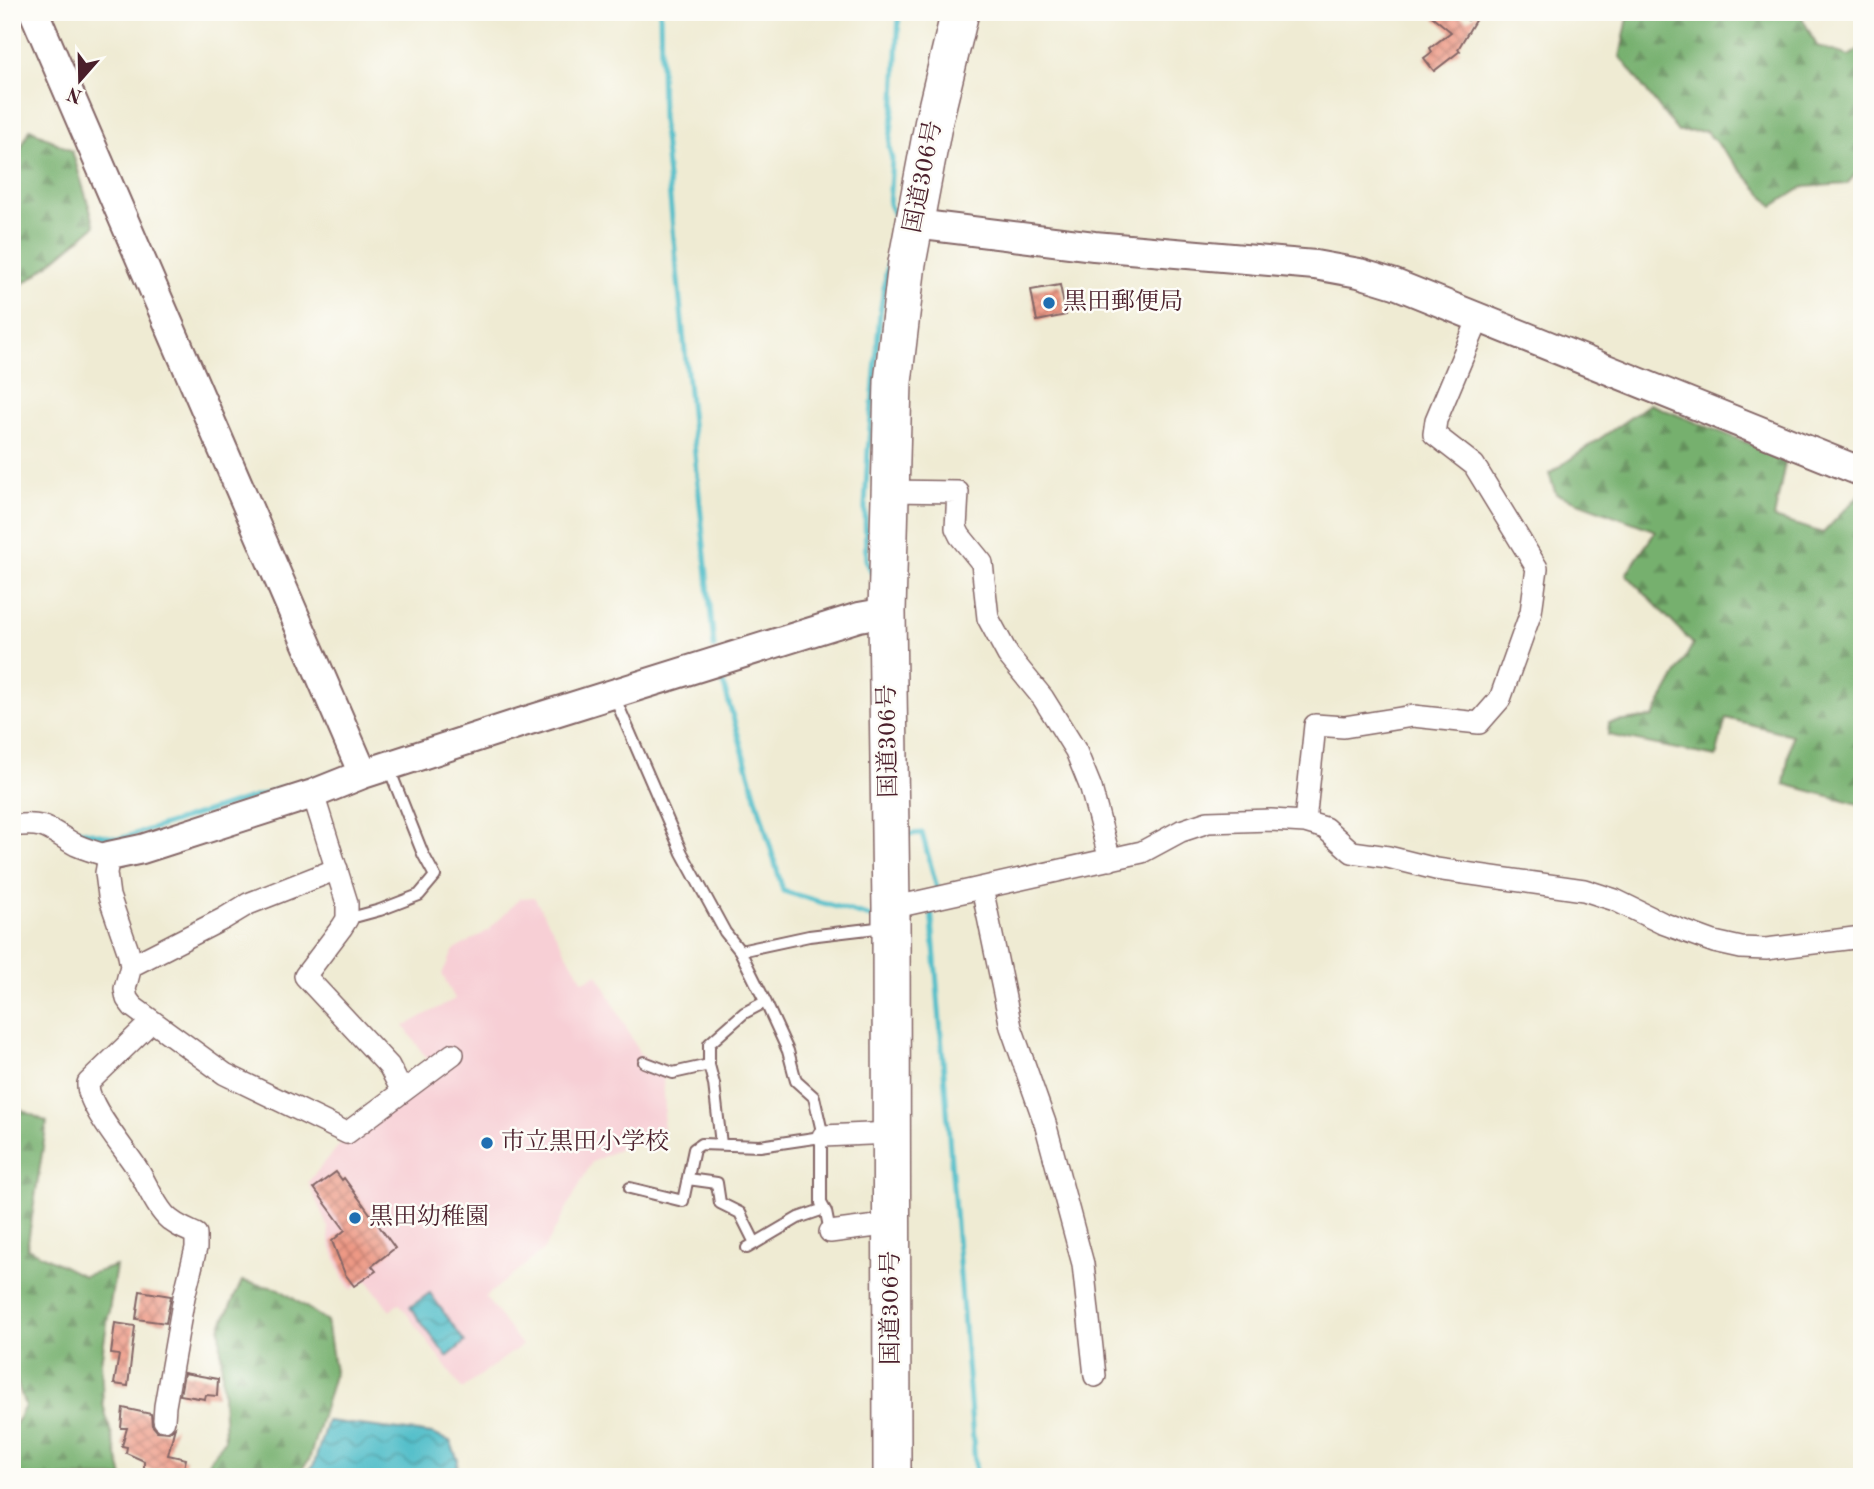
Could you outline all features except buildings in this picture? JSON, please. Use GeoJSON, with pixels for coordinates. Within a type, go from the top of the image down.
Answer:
{"type":"FeatureCollection","features":[{"type":"Feature","properties":{"kind":"highway","name":"国道306号"},"geometry":{"type":"LineString","coordinates":[[892,1477],[891,917],[887,612],[889,491],[897,343],[934,120],[960,12]]}},
{"type":"Feature","properties":{"kind":"street"},"geometry":{"type":"LineString","coordinates":[[34,12],[376,770]]}},
{"type":"Feature","properties":{"kind":"street"},"geometry":{"type":"LineString","coordinates":[[915,224],[1080,244],[1338,268],[1379,278],[1862,472]]}},
{"type":"Feature","properties":{"kind":"street"},"geometry":{"type":"LineString","coordinates":[[1305,822],[1315,725],[1344,727],[1413,716],[1479,723],[1500,699],[1531,612],[1537,568],[1474,465],[1434,434],[1436,420],[1479,318]]}},
{"type":"Feature","properties":{"kind":"street"},"geometry":{"type":"LineString","coordinates":[[889,491],[958,492],[956,528],[982,563],[988,618],[1008,655],[1043,698],[1076,751],[1091,788],[1110,860]]}},
{"type":"Feature","properties":{"kind":"street"},"geometry":{"type":"LineString","coordinates":[[12,826],[45,826],[86,850],[109,856],[142,849],[612,694],[859,617],[887,612]]}},
{"type":"Feature","properties":{"kind":"street"},"geometry":{"type":"LineString","coordinates":[[313,794],[347,903],[347,919],[335,939],[324,949],[305,976],[389,1066],[402,1091]]}},
{"type":"Feature","properties":{"kind":"street"},"geometry":{"type":"LineString","coordinates":[[891,917],[982,888],[1142,852],[1181,831],[1208,822],[1271,820],[1305,822],[1331,831],[1352,852],[1388,857],[1436,869],[1584,890],[1615,900],[1662,923],[1714,942],[1741,948],[1766,949],[1862,937]]}},
{"type":"Feature","properties":{"kind":"street"},"geometry":{"type":"LineString","coordinates":[[109,856],[106,873],[109,896],[131,966],[125,989],[127,999],[133,1007],[225,1074],[347,1133],[453,1054]]}},
{"type":"Feature","properties":{"kind":"street"},"geometry":{"type":"LineString","coordinates":[[131,966],[248,904],[337,869]]}},
{"type":"Feature","properties":{"kind":"street"},"geometry":{"type":"LineString","coordinates":[[982,888],[1011,1027],[1045,1123],[1083,1264],[1095,1376]]}},
{"type":"Feature","properties":{"kind":"street"},"geometry":{"type":"LineString","coordinates":[[152,1021],[87,1087],[97,1109],[164,1214],[172,1222],[196,1234],[196,1248],[176,1341],[164,1420]]}},
{"type":"Feature","properties":{"kind":"street"},"geometry":{"type":"LineString","coordinates":[[822,1137],[892,1133]]}},
{"type":"Feature","properties":{"kind":"street"},"geometry":{"type":"LineString","coordinates":[[830,1232],[892,1224]]}},
{"type":"Feature","properties":{"kind":"lane"},"geometry":{"type":"LineString","coordinates":[[612,694],[682,853],[725,932],[740,951],[765,1002],[788,1051],[796,1081],[814,1097],[822,1137],[821,1203],[830,1232]]}},
{"type":"Feature","properties":{"kind":"lane"},"geometry":{"type":"LineString","coordinates":[[347,919],[380,911],[419,895],[435,877],[376,770]]}},
{"type":"Feature","properties":{"kind":"lane"},"geometry":{"type":"LineString","coordinates":[[740,951],[891,917]]}},
{"type":"Feature","properties":{"kind":"lane"},"geometry":{"type":"LineString","coordinates":[[721,1144],[709,1065],[710,1041],[726,1031],[744,1013],[765,1002]]}},
{"type":"Feature","properties":{"kind":"lane"},"geometry":{"type":"LineString","coordinates":[[644,1062],[673,1073],[709,1065]]}},
{"type":"Feature","properties":{"kind":"lane"},"geometry":{"type":"LineString","coordinates":[[630,1188],[683,1201],[697,1146],[706,1143],[760,1146],[822,1137]]}},
{"type":"Feature","properties":{"kind":"lane"},"geometry":{"type":"LineString","coordinates":[[688,1179],[717,1183],[720,1203],[740,1213],[751,1246],[798,1218],[824,1209]]}},
{"type":"Feature","properties":{"kind":"shaded area","name":"市立黒田小学校"},"geometry":{"type":"Polygon","coordinates":[[[534,897],[583,981],[598,974],[640,1054],[667,1074],[663,1080],[665,1108],[662,1133],[651,1134],[592,1162],[544,1250],[485,1297],[522,1345],[462,1389],[399,1303],[390,1311],[367,1280],[351,1290],[342,1276],[329,1240],[328,1227],[308,1182],[342,1142],[428,1061],[404,1026],[455,999],[442,974],[454,950],[489,930],[520,898],[534,897]]]}},
{"type":"Feature","properties":{"kind":"green space"},"geometry":{"type":"Polygon","coordinates":[[[1629,12],[1799,12],[1817,46],[1849,56],[1862,47],[1862,167],[1847,184],[1803,187],[1773,206],[1706,131],[1678,132],[1620,57],[1629,12]]]}},
{"type":"Feature","properties":{"kind":"green space"},"geometry":{"type":"Polygon","coordinates":[[[30,129],[72,151],[95,226],[36,275],[12,291],[12,249],[20,242],[12,230],[12,166],[30,129]]]}},
{"type":"Feature","properties":{"kind":"green space"},"geometry":{"type":"Polygon","coordinates":[[[1650,404],[1786,458],[1774,518],[1823,533],[1862,492],[1862,805],[1784,784],[1792,735],[1726,718],[1716,757],[1608,735],[1609,723],[1653,717],[1693,644],[1626,574],[1656,531],[1556,494],[1549,474],[1650,404]]]}},
{"type":"Feature","properties":{"kind":"green space"},"geometry":{"type":"Polygon","coordinates":[[[12,1105],[47,1122],[27,1248],[83,1276],[116,1266],[101,1362],[103,1404],[123,1477],[12,1477],[12,1431],[25,1406],[12,1367],[12,1105]]]}},
{"type":"Feature","properties":{"kind":"green space"},"geometry":{"type":"Polygon","coordinates":[[[242,1281],[279,1289],[327,1321],[335,1372],[309,1460],[296,1477],[198,1477],[225,1439],[220,1328],[242,1281]]]}},
{"type":"Feature","properties":{"kind":"water"},"geometry":{"type":"Polygon","coordinates":[[[430,1293],[465,1342],[447,1357],[410,1307],[430,1293]]]}},
{"type":"Feature","properties":{"kind":"water"},"geometry":{"type":"Polygon","coordinates":[[[327,1421],[432,1434],[450,1441],[458,1460],[456,1477],[305,1477],[314,1464],[327,1421]]]}},
{"type":"Feature","properties":{"kind":"waterway"},"geometry":{"type":"LineString","coordinates":[[660,12],[662,117],[714,647]]}},
{"type":"Feature","properties":{"kind":"waterway"},"geometry":{"type":"LineString","coordinates":[[873,575],[866,560],[865,507],[880,314],[895,217],[889,204],[892,159],[889,147],[895,100],[899,12]]}},
{"type":"Feature","properties":{"kind":"waterway"},"geometry":{"type":"LineString","coordinates":[[720,672],[783,891],[874,918]]}},
{"type":"Feature","properties":{"kind":"waterway"},"geometry":{"type":"LineString","coordinates":[[12,810],[55,813],[77,830],[119,839],[335,772]]}},
{"type":"Feature","properties":{"kind":"waterway"},"geometry":{"type":"LineString","coordinates":[[903,835],[922,833],[938,892]]}},
{"type":"Feature","properties":{"kind":"waterway"},"geometry":{"type":"LineString","coordinates":[[928,909],[931,908],[976,1477]]}},
{"type":"Feature","properties":{"kind":"place","name":"黒田郵便局"},"geometry":{"type":"Point","coordinates":[1049,303]}},
{"type":"Feature","properties":{"kind":"place","name":"市立黒田小学校"},"geometry":{"type":"Point","coordinates":[487,1143]}},
{"type":"Feature","properties":{"kind":"place","name":"黒田幼稚園"},"geometry":{"type":"Point","coordinates":[355,1218]}}]}
